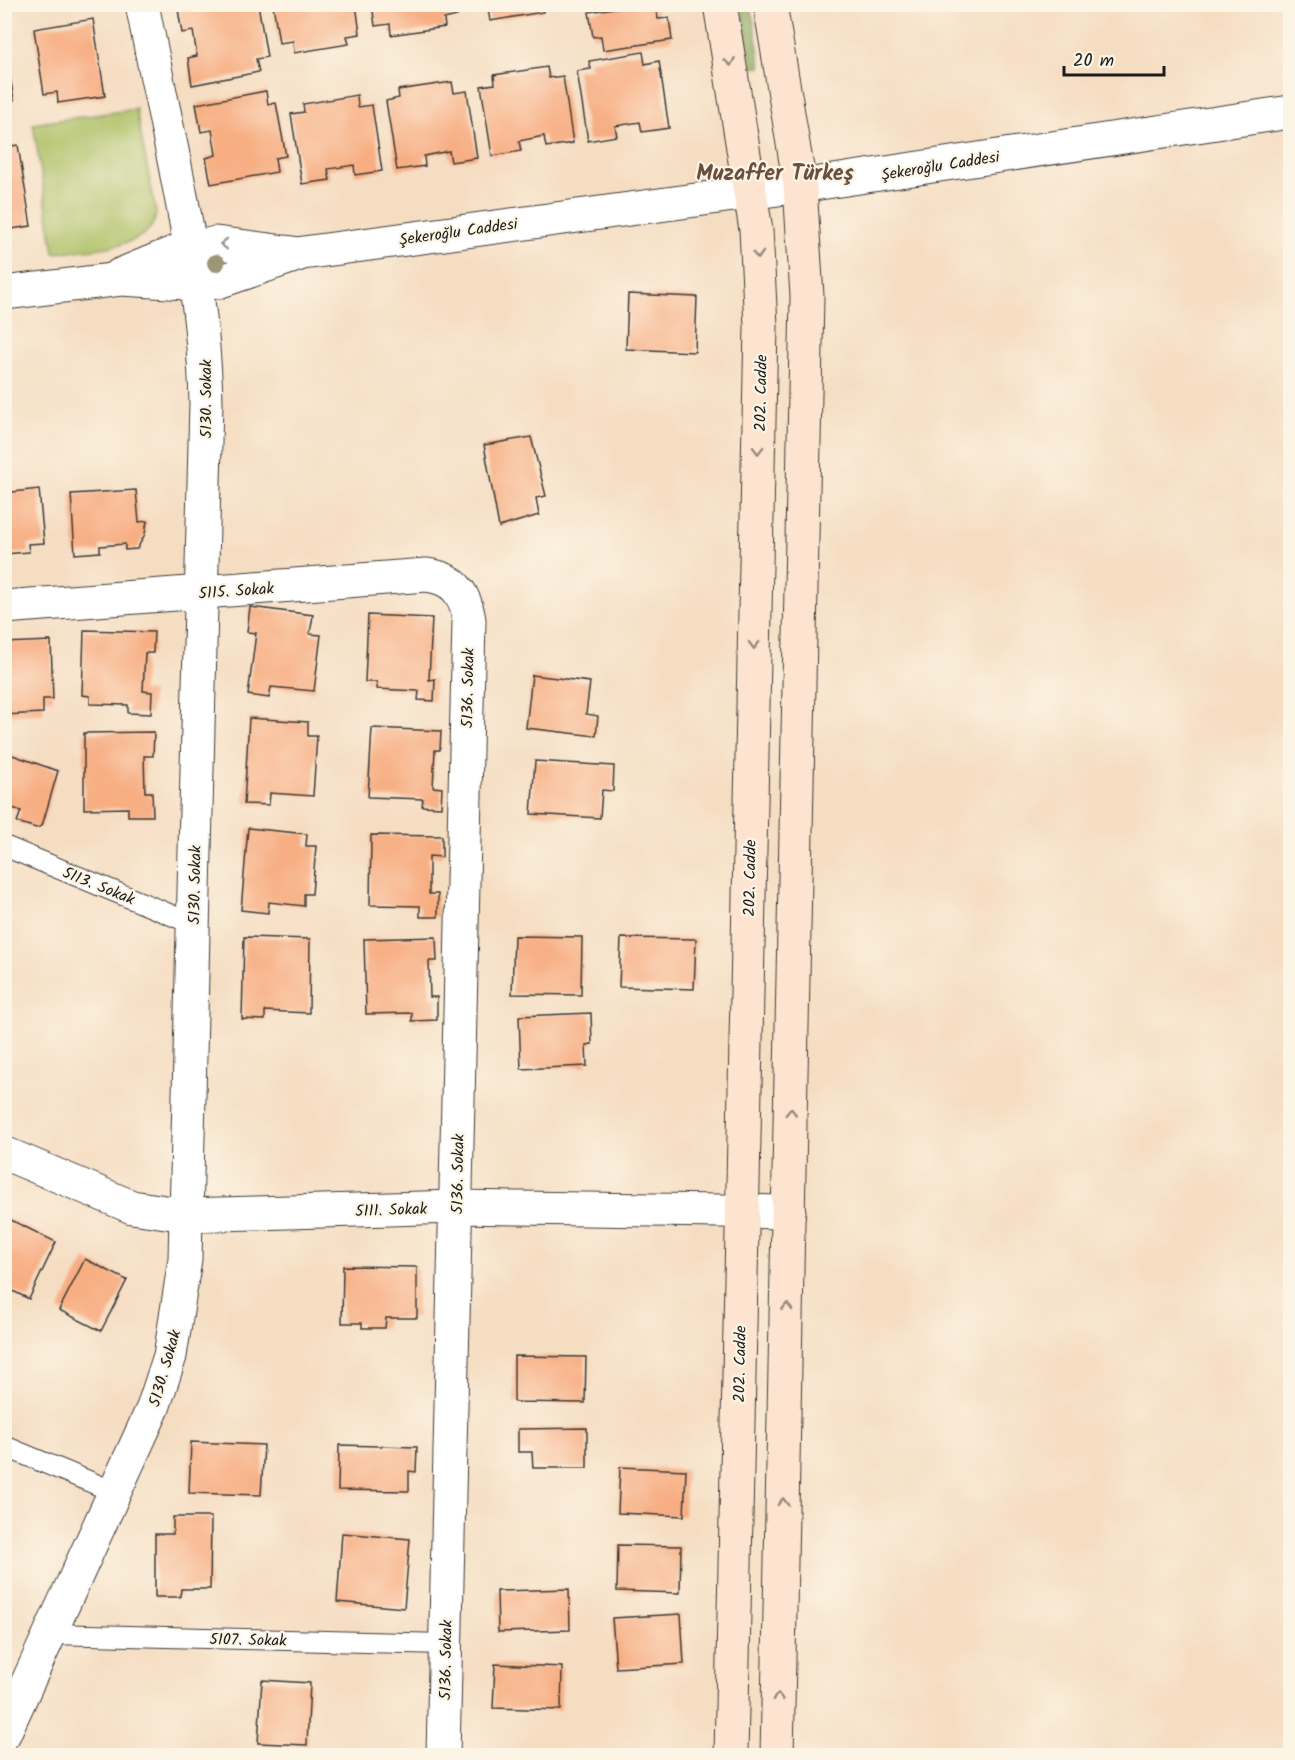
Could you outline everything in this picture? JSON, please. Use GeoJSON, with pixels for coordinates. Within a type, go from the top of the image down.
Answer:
{"type":"FeatureCollection","features":[{"type":"Feature","properties":{"kind":"main road","name":"202. Cadde"},"geometry":{"type":"LineString","coordinates":[[720,4],[756,230],[761,326],[731,1755]]}},
{"type":"Feature","properties":{"kind":"main road"},"geometry":{"type":"LineString","coordinates":[[770,4],[800,186],[806,248],[807,339],[777,1755]]}},
{"type":"Feature","properties":{"kind":"street","name":"5130. Sokak"},"geometry":{"type":"LineString","coordinates":[[8,1720],[117,1493],[153,1408],[170,1356],[180,1299],[186,1215],[206,392],[205,352],[196,284],[142,4]]}},
{"type":"Feature","properties":{"kind":"street","name":"Şekeroğlu Caddesi"},"geometry":{"type":"LineString","coordinates":[[4,293],[101,280],[150,280],[196,284],[218,282],[303,253],[800,186],[1290,112]]}},
{"type":"Feature","properties":{"kind":"street","name":"Şekeroğlu Caddesi"},"geometry":{"type":"LineString","coordinates":[[101,280],[188,248],[235,244],[303,253]]}},
{"type":"Feature","properties":{"kind":"street","name":"5115. Sokak"},"geometry":{"type":"LineString","coordinates":[[4,608],[426,575],[441,577],[453,583],[462,594]]}},
{"type":"Feature","properties":{"kind":"street","name":"5136. Sokak"},"geometry":{"type":"LineString","coordinates":[[442,1755],[469,620],[462,594]]}},
{"type":"Feature","properties":{"kind":"street","name":"5111. Sokak"},"geometry":{"type":"LineString","coordinates":[[4,1153],[132,1207],[186,1215],[456,1207],[789,1212]]}},
{"type":"Feature","properties":{"kind":"lane","name":"5113. Sokak"},"geometry":{"type":"LineString","coordinates":[[4,846],[193,924]]}},
{"type":"Feature","properties":{"kind":"lane"},"geometry":{"type":"LineString","coordinates":[[4,1446],[117,1493]]}},
{"type":"Feature","properties":{"kind":"lane","name":"5107. Sokak"},"geometry":{"type":"LineString","coordinates":[[51,1634],[445,1644]]}},
{"type":"Feature","properties":{"kind":"green space"},"geometry":{"type":"Polygon","coordinates":[[[741,5],[751,5],[761,67],[752,68],[741,5]]]}},
{"type":"Feature","properties":{"kind":"green space"},"geometry":{"type":"Polygon","coordinates":[[[136,109],[156,213],[152,225],[143,235],[115,246],[54,253],[33,124],[136,109]]]}},
{"type":"Feature","properties":{"kind":"building"},"geometry":{"type":"Polygon","coordinates":[[[177,4],[258,4],[267,57],[256,59],[259,72],[192,85],[188,58],[197,56],[193,31],[182,33],[177,4]]]}},
{"type":"Feature","properties":{"kind":"building"},"geometry":{"type":"Polygon","coordinates":[[[273,4],[356,4],[360,34],[347,36],[349,44],[294,53],[293,41],[279,43],[273,4]]]}},
{"type":"Feature","properties":{"kind":"building"},"geometry":{"type":"Polygon","coordinates":[[[372,4],[455,4],[457,16],[444,19],[445,27],[391,35],[390,24],[375,26],[372,4]]]}},
{"type":"Feature","properties":{"kind":"building"},"geometry":{"type":"Polygon","coordinates":[[[473,4],[542,4],[543,12],[490,21],[488,9],[474,11],[473,4]]]}},
{"type":"Feature","properties":{"kind":"building"},"geometry":{"type":"Polygon","coordinates":[[[640,4],[656,4],[658,19],[669,18],[672,40],[603,50],[601,36],[593,37],[589,12],[640,4]]]}},
{"type":"Feature","properties":{"kind":"building"},"geometry":{"type":"Polygon","coordinates":[[[93,19],[105,96],[58,103],[57,92],[44,94],[34,29],[93,19]]]}},
{"type":"Feature","properties":{"kind":"building"},"geometry":{"type":"Polygon","coordinates":[[[4,41],[14,100],[4,101],[4,41]]]}},
{"type":"Feature","properties":{"kind":"building"},"geometry":{"type":"Polygon","coordinates":[[[643,52],[645,64],[659,61],[669,128],[642,132],[640,122],[615,126],[617,136],[588,141],[577,71],[591,69],[589,61],[643,52]]]}},
{"type":"Feature","properties":{"kind":"building"},"geometry":{"type":"Polygon","coordinates":[[[547,67],[549,78],[563,76],[573,143],[546,147],[544,136],[519,141],[521,151],[492,156],[481,86],[495,84],[494,75],[547,67]]]}},
{"type":"Feature","properties":{"kind":"building"},"geometry":{"type":"Polygon","coordinates":[[[452,82],[454,93],[467,91],[477,158],[451,162],[449,151],[424,156],[425,166],[397,170],[386,101],[399,98],[398,90],[452,82]]]}},
{"type":"Feature","properties":{"kind":"building"},"geometry":{"type":"Polygon","coordinates":[[[266,91],[268,104],[276,103],[286,156],[275,158],[277,172],[211,184],[206,158],[216,155],[212,130],[201,132],[196,104],[266,91]]]}},
{"type":"Feature","properties":{"kind":"building"},"geometry":{"type":"Polygon","coordinates":[[[357,95],[358,107],[372,105],[382,171],[355,175],[354,165],[328,169],[330,180],[302,184],[291,114],[304,112],[303,104],[357,95]]]}},
{"type":"Feature","properties":{"kind":"building"},"geometry":{"type":"Polygon","coordinates":[[[18,145],[31,226],[5,230],[5,147],[18,145]]]}},
{"type":"Feature","properties":{"kind":"building"},"geometry":{"type":"Polygon","coordinates":[[[628,294],[697,297],[695,352],[626,349],[628,294]]]}},
{"type":"Feature","properties":{"kind":"building"},"geometry":{"type":"Polygon","coordinates":[[[531,437],[546,496],[536,498],[539,515],[499,527],[484,445],[531,437]]]}},
{"type":"Feature","properties":{"kind":"building"},"geometry":{"type":"Polygon","coordinates":[[[39,489],[44,543],[28,544],[29,552],[4,554],[4,493],[39,489]]]}},
{"type":"Feature","properties":{"kind":"building"},"geometry":{"type":"Polygon","coordinates":[[[136,490],[139,522],[147,521],[145,534],[137,549],[125,550],[125,544],[100,546],[100,552],[75,554],[71,494],[136,490]]]}},
{"type":"Feature","properties":{"kind":"building"},"geometry":{"type":"Polygon","coordinates":[[[250,607],[313,615],[310,634],[321,635],[314,691],[271,687],[269,698],[248,695],[256,633],[247,632],[250,607]]]}},
{"type":"Feature","properties":{"kind":"building"},"geometry":{"type":"Polygon","coordinates":[[[368,615],[432,618],[429,680],[435,679],[434,701],[418,700],[419,691],[377,689],[377,682],[365,682],[368,615]]]}},
{"type":"Feature","properties":{"kind":"building"},"geometry":{"type":"Polygon","coordinates":[[[84,630],[154,632],[153,653],[145,653],[143,691],[152,692],[151,714],[128,713],[128,705],[90,704],[90,696],[82,695],[84,630]]]}},
{"type":"Feature","properties":{"kind":"building"},"geometry":{"type":"Polygon","coordinates":[[[51,641],[53,699],[43,699],[43,713],[4,715],[4,643],[51,641]]]}},
{"type":"Feature","properties":{"kind":"building"},"geometry":{"type":"Polygon","coordinates":[[[532,675],[590,682],[586,714],[598,716],[596,736],[526,728],[532,675]]]}},
{"type":"Feature","properties":{"kind":"building"},"geometry":{"type":"Polygon","coordinates":[[[249,718],[308,722],[308,736],[317,736],[313,796],[270,793],[269,805],[244,804],[249,718]]]}},
{"type":"Feature","properties":{"kind":"building"},"geometry":{"type":"Polygon","coordinates":[[[372,728],[441,731],[440,750],[435,750],[433,787],[442,788],[441,807],[422,806],[423,799],[368,797],[372,728]]]}},
{"type":"Feature","properties":{"kind":"building"},"geometry":{"type":"Polygon","coordinates":[[[154,732],[153,756],[144,756],[145,792],[152,792],[153,816],[128,816],[128,808],[84,809],[84,733],[154,732]]]}},
{"type":"Feature","properties":{"kind":"building"},"geometry":{"type":"Polygon","coordinates":[[[4,752],[58,771],[42,826],[36,828],[17,822],[21,811],[4,805],[4,752]]]}},
{"type":"Feature","properties":{"kind":"building"},"geometry":{"type":"Polygon","coordinates":[[[535,761],[614,766],[613,791],[602,790],[600,818],[531,814],[535,761]]]}},
{"type":"Feature","properties":{"kind":"building"},"geometry":{"type":"Polygon","coordinates":[[[248,828],[307,834],[306,846],[316,846],[312,894],[304,894],[304,906],[269,902],[268,913],[241,910],[248,828]]]}},
{"type":"Feature","properties":{"kind":"building"},"geometry":{"type":"Polygon","coordinates":[[[371,835],[442,836],[442,857],[429,856],[429,894],[438,894],[438,917],[420,917],[420,906],[370,905],[371,835]]]}},
{"type":"Feature","properties":{"kind":"building"},"geometry":{"type":"Polygon","coordinates":[[[514,936],[582,937],[581,995],[512,994],[514,936]]]}},
{"type":"Feature","properties":{"kind":"building"},"geometry":{"type":"Polygon","coordinates":[[[244,937],[310,939],[309,1013],[265,1011],[265,1020],[242,1019],[244,937]]]}},
{"type":"Feature","properties":{"kind":"building"},"geometry":{"type":"Polygon","coordinates":[[[436,937],[437,961],[429,961],[430,997],[437,997],[437,1020],[412,1021],[412,1013],[366,1014],[364,939],[436,937]]]}},
{"type":"Feature","properties":{"kind":"building"},"geometry":{"type":"Polygon","coordinates":[[[621,938],[696,939],[694,989],[619,987],[621,938]]]}},
{"type":"Feature","properties":{"kind":"building"},"geometry":{"type":"Polygon","coordinates":[[[591,1013],[592,1044],[586,1045],[587,1066],[521,1069],[519,1016],[591,1013]]]}},
{"type":"Feature","properties":{"kind":"building"},"geometry":{"type":"Polygon","coordinates":[[[7,1218],[56,1242],[29,1299],[11,1290],[8,1296],[4,1295],[4,1223],[7,1218]]]}},
{"type":"Feature","properties":{"kind":"building"},"geometry":{"type":"Polygon","coordinates":[[[85,1259],[127,1280],[101,1331],[59,1310],[85,1259]]]}},
{"type":"Feature","properties":{"kind":"building"},"geometry":{"type":"Polygon","coordinates":[[[343,1266],[417,1267],[417,1318],[386,1318],[385,1328],[362,1328],[362,1323],[342,1323],[343,1266]]]}},
{"type":"Feature","properties":{"kind":"building"},"geometry":{"type":"Polygon","coordinates":[[[514,1356],[586,1357],[585,1403],[514,1402],[514,1356]]]}},
{"type":"Feature","properties":{"kind":"building"},"geometry":{"type":"Polygon","coordinates":[[[587,1428],[587,1468],[533,1468],[532,1452],[518,1452],[518,1429],[587,1428]]]}},
{"type":"Feature","properties":{"kind":"building"},"geometry":{"type":"Polygon","coordinates":[[[191,1442],[264,1445],[261,1495],[189,1493],[191,1442]]]}},
{"type":"Feature","properties":{"kind":"building"},"geometry":{"type":"Polygon","coordinates":[[[339,1445],[417,1447],[416,1472],[409,1471],[409,1491],[338,1490],[339,1445]]]}},
{"type":"Feature","properties":{"kind":"building"},"geometry":{"type":"Polygon","coordinates":[[[620,1467],[686,1470],[684,1516],[618,1513],[620,1467]]]}},
{"type":"Feature","properties":{"kind":"building"},"geometry":{"type":"Polygon","coordinates":[[[173,1517],[211,1517],[210,1589],[181,1589],[180,1597],[155,1597],[155,1534],[173,1534],[173,1517]]]}},
{"type":"Feature","properties":{"kind":"building"},"geometry":{"type":"Polygon","coordinates":[[[342,1533],[410,1539],[404,1608],[337,1602],[342,1533]]]}},
{"type":"Feature","properties":{"kind":"building"},"geometry":{"type":"Polygon","coordinates":[[[618,1545],[681,1546],[680,1593],[617,1591],[618,1545]]]}},
{"type":"Feature","properties":{"kind":"building"},"geometry":{"type":"Polygon","coordinates":[[[569,1589],[570,1630],[498,1632],[497,1591],[569,1589]]]}},
{"type":"Feature","properties":{"kind":"building"},"geometry":{"type":"Polygon","coordinates":[[[681,1614],[684,1664],[616,1668],[612,1618],[681,1614]]]}},
{"type":"Feature","properties":{"kind":"building"},"geometry":{"type":"Polygon","coordinates":[[[495,1664],[562,1667],[561,1710],[493,1708],[495,1664]]]}},
{"type":"Feature","properties":{"kind":"building"},"geometry":{"type":"Polygon","coordinates":[[[262,1680],[310,1683],[307,1745],[258,1743],[262,1680]]]}},
{"type":"Feature","properties":{"kind":"district","name":"Muzaffer Türkeş"},"geometry":{"type":"Point","coordinates":[775,172]}}]}
